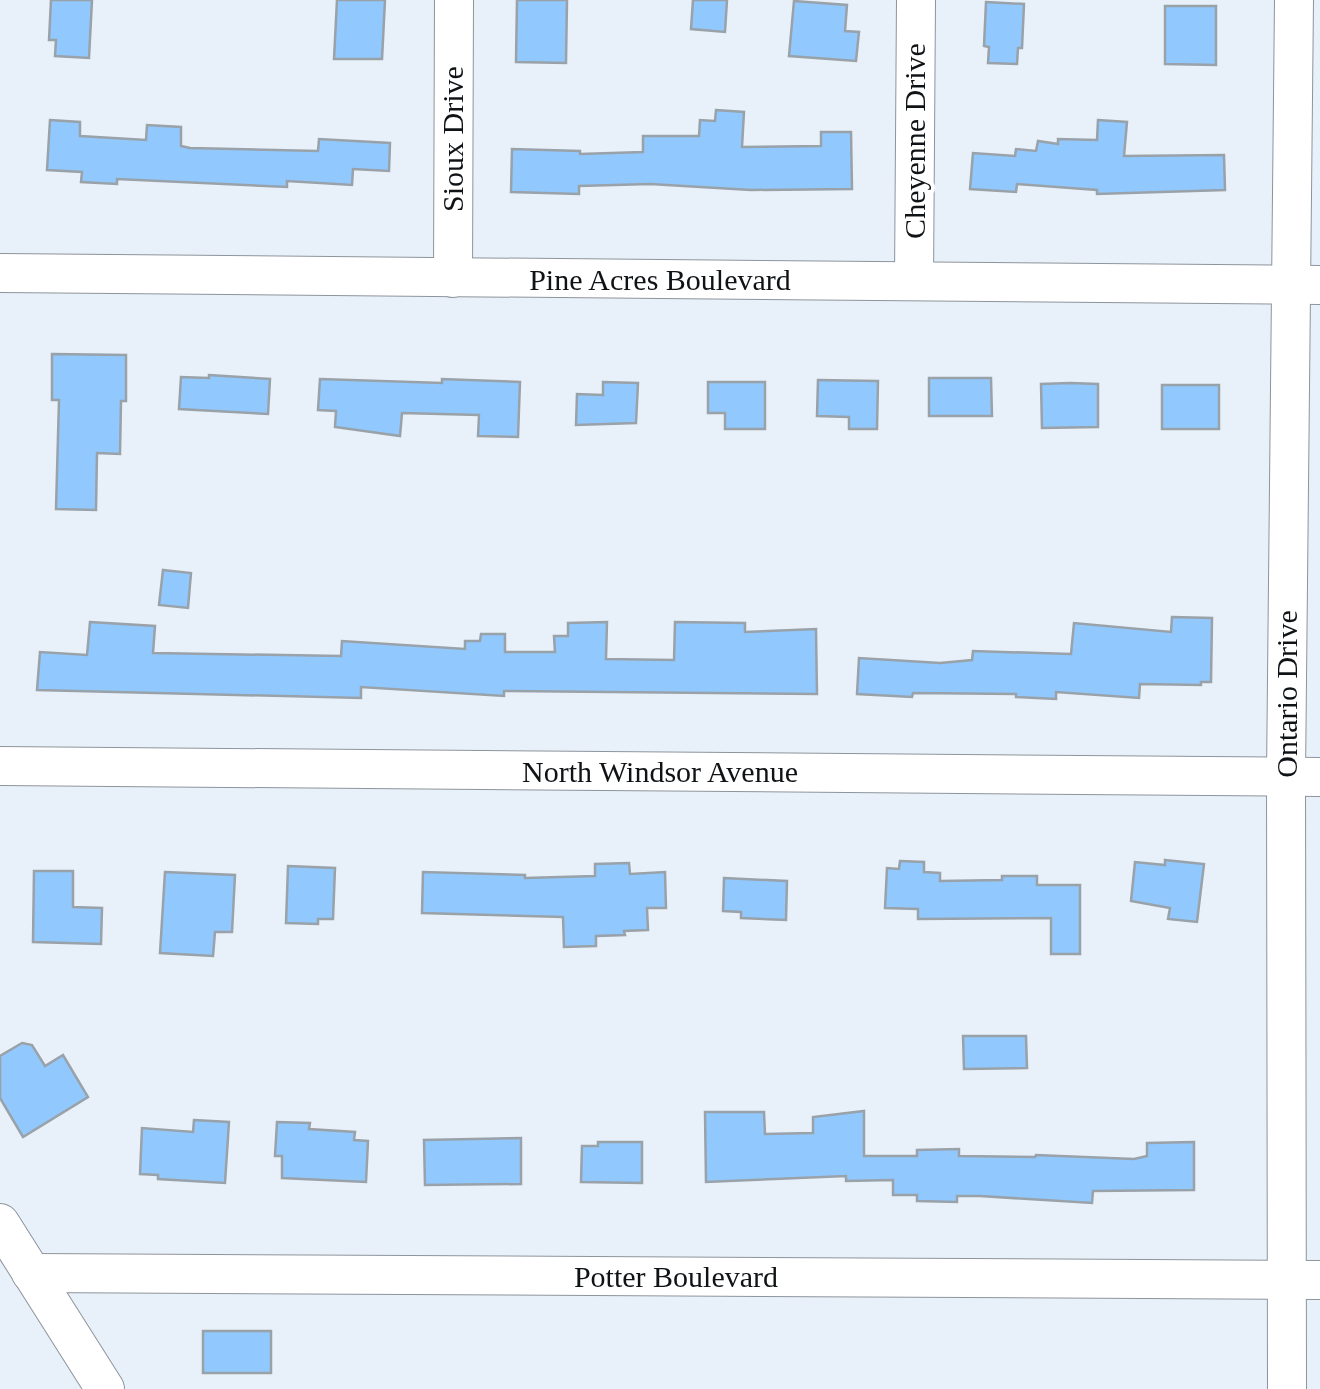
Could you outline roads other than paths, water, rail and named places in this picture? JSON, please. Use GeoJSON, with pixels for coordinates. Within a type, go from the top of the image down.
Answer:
{"type":"FeatureCollection","features":[{"type":"Feature","properties":{"kind":"street","name":"Sioux Drive"},"geometry":{"type":"LineString","coordinates":[[452,278],[454,0]]}},
{"type":"Feature","properties":{"kind":"street","name":"Cheyenne Drive"},"geometry":{"type":"LineString","coordinates":[[914,281],[916,0]]}},
{"type":"Feature","properties":{"kind":"street","name":"Ontario Drive"},"geometry":{"type":"LineString","coordinates":[[1287,1389],[1304,1280],[1305,284],[1294,0]]}},
{"type":"Feature","properties":{"kind":"street","name":"Pine Acres Boulevard"},"geometry":{"type":"LineString","coordinates":[[0,273],[1305,284]]}},
{"type":"Feature","properties":{"kind":"street","name":"North Windsor Avenue"},"geometry":{"type":"LineString","coordinates":[[0,766],[1303,776]]}},
{"type":"Feature","properties":{"kind":"street"},"geometry":{"type":"LineString","coordinates":[[0,1223],[105,1389]]}},
{"type":"Feature","properties":{"kind":"street","name":"Potter Boulevard"},"geometry":{"type":"LineString","coordinates":[[31,1273],[1304,1280]]}}]}
